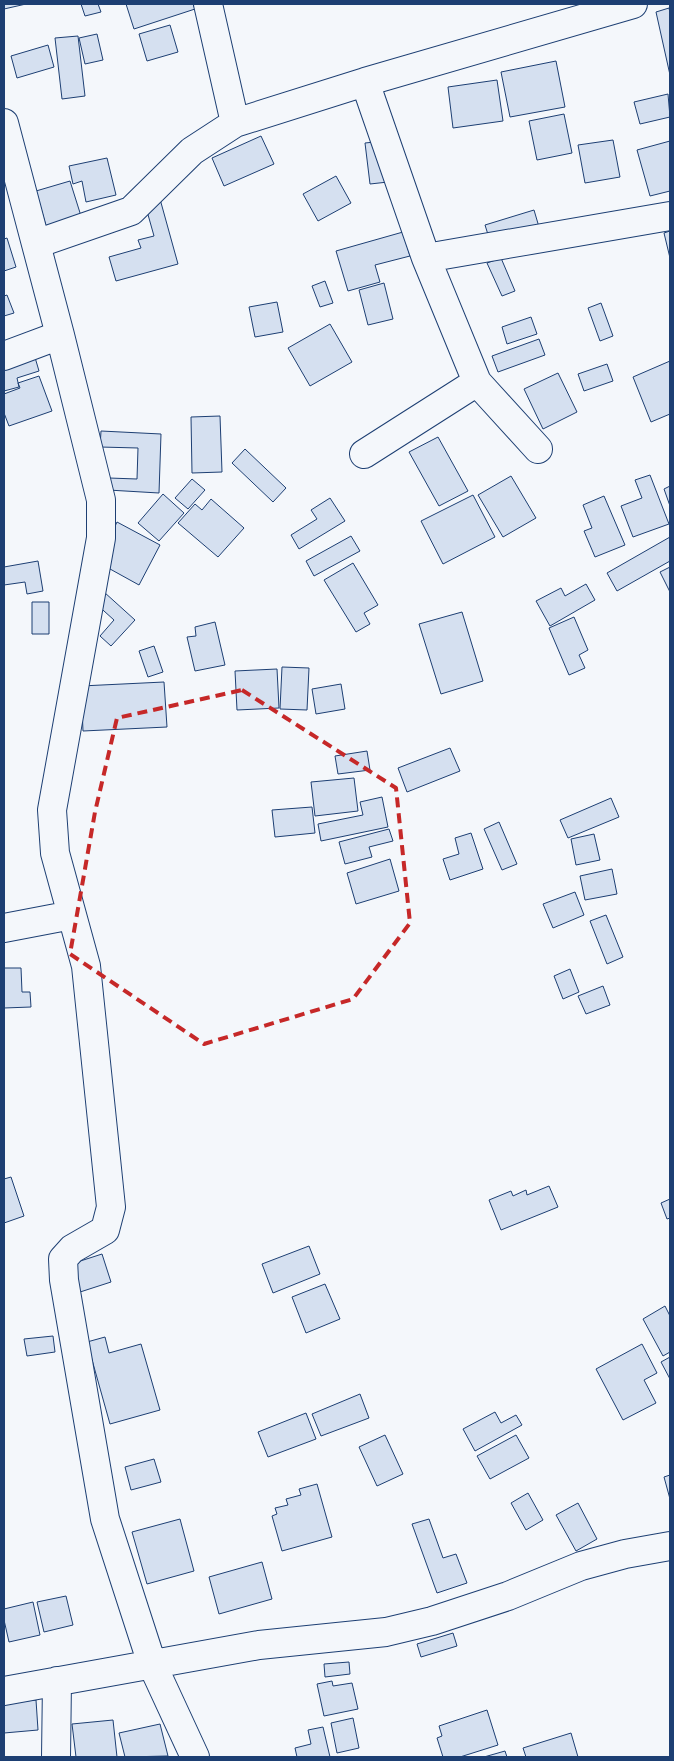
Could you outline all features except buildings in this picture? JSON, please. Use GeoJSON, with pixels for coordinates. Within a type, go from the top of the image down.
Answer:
{"type":"FeatureCollection","features":[{"type":"Feature","properties":{"kind":"street"},"geometry":{"type":"LineString","coordinates":[[208,4],[234,123]]}},
{"type":"Feature","properties":{"kind":"street"},"geometry":{"type":"LineString","coordinates":[[36,244],[131,211],[192,151],[234,123],[365,82],[633,4]]}},
{"type":"Feature","properties":{"kind":"street"},"geometry":{"type":"LineString","coordinates":[[365,82],[426,258],[477,382],[538,449]]}},
{"type":"Feature","properties":{"kind":"street"},"geometry":{"type":"LineString","coordinates":[[4,123],[101,500],[101,538],[52,810],[55,853],[86,966],[111,1207],[106,1230],[72,1249],[63,1259],[64,1280],[105,1519],[152,1664],[195,1757]]}},
{"type":"Feature","properties":{"kind":"street"},"geometry":{"type":"LineString","coordinates":[[426,258],[670,216]]}},
{"type":"Feature","properties":{"kind":"street"},"geometry":{"type":"LineString","coordinates":[[4,356],[60,335]]}},
{"type":"Feature","properties":{"kind":"street"},"geometry":{"type":"LineString","coordinates":[[364,454],[477,382]]}},
{"type":"Feature","properties":{"kind":"street"},"geometry":{"type":"LineString","coordinates":[[4,928],[72,915]]}},
{"type":"Feature","properties":{"kind":"street"},"geometry":{"type":"LineString","coordinates":[[4,1690],[259,1645],[386,1632],[413,1626],[508,1596],[581,1566],[625,1554],[670,1546]]}},
{"type":"Feature","properties":{"kind":"street"},"geometry":{"type":"LineString","coordinates":[[56,1757],[57,1681]]}},
{"type":"Feature","properties":{"kind":"highlighted area"},"geometry":{"type":"Polygon","coordinates":[[[242,690],[396,788],[410,923],[353,999],[204,1044],[70,954],[95,812],[117,718],[242,690]]]}}]}
